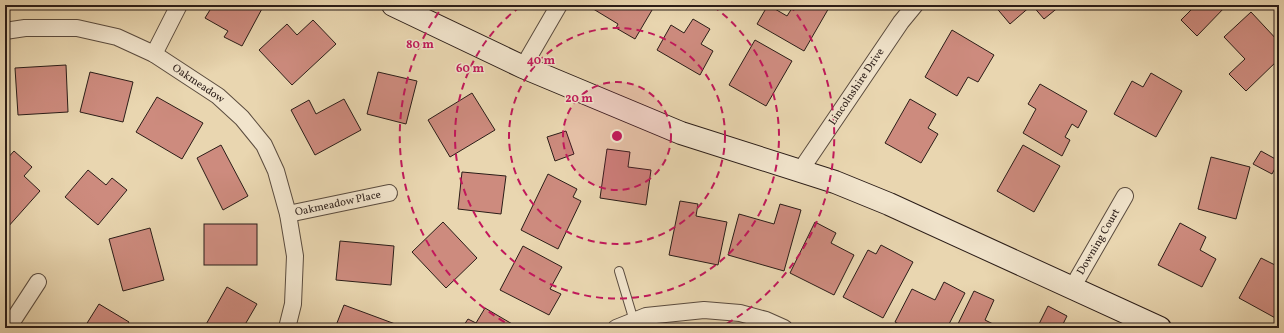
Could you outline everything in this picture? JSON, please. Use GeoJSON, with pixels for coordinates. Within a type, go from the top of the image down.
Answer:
{"type":"FeatureCollection","features":[{"type":"Feature","properties":{"kind":"street"},"geometry":{"type":"LineString","coordinates":[[154,54],[179,5]]}},
{"type":"Feature","properties":{"kind":"street"},"geometry":{"type":"LineString","coordinates":[[393,5],[523,67],[681,133],[835,182],[889,204],[1160,328]]}},
{"type":"Feature","properties":{"kind":"street"},"geometry":{"type":"LineString","coordinates":[[523,67],[559,5]]}},
{"type":"Feature","properties":{"kind":"street","name":"Lincolnshire Drive"},"geometry":{"type":"LineString","coordinates":[[800,171],[901,22],[915,5]]}},
{"type":"Feature","properties":{"kind":"street","name":"Oakmeadow"},"geometry":{"type":"LineString","coordinates":[[5,31],[25,28],[77,28],[117,37],[154,54],[218,96],[242,118],[264,144],[276,171],[288,214],[295,256],[293,304],[287,328]]}},
{"type":"Feature","properties":{"kind":"street","name":"Oakmeadow Place"},"geometry":{"type":"LineString","coordinates":[[288,214],[389,193]]}},
{"type":"Feature","properties":{"kind":"street","name":"Downing Court"},"geometry":{"type":"LineString","coordinates":[[1072,288],[1125,196]]}},
{"type":"Feature","properties":{"kind":"street"},"geometry":{"type":"LineString","coordinates":[[8,328],[38,282]]}},
{"type":"Feature","properties":{"kind":"street"},"geometry":{"type":"LineString","coordinates":[[616,328],[646,316],[704,310],[740,313],[766,320],[784,328]]}},
{"type":"Feature","properties":{"kind":"lane"},"geometry":{"type":"LineString","coordinates":[[619,270],[634,321]]}},
{"type":"Feature","properties":{"kind":"building"},"geometry":{"type":"Polygon","coordinates":[[[213,5],[264,5],[242,46],[224,37],[228,31],[205,18],[213,5]]]}},
{"type":"Feature","properties":{"kind":"building"},"geometry":{"type":"Polygon","coordinates":[[[591,5],[655,5],[635,39],[616,28],[618,24],[590,7],[591,5]]]}},
{"type":"Feature","properties":{"kind":"building"},"geometry":{"type":"Polygon","coordinates":[[[768,5],[787,16],[794,5],[830,6],[804,51],[757,24],[768,5]]]}},
{"type":"Feature","properties":{"kind":"building"},"geometry":{"type":"Polygon","coordinates":[[[994,5],[1032,5],[1010,24],[994,5]]]}},
{"type":"Feature","properties":{"kind":"building"},"geometry":{"type":"Polygon","coordinates":[[[1032,5],[1059,5],[1060,6],[1044,19],[1032,5]]]}},
{"type":"Feature","properties":{"kind":"building"},"geometry":{"type":"Polygon","coordinates":[[[1196,5],[1227,5],[1197,36],[1181,20],[1196,5]]]}},
{"type":"Feature","properties":{"kind":"building"},"geometry":{"type":"Polygon","coordinates":[[[1251,12],[1279,42],[1279,59],[1246,91],[1229,74],[1245,59],[1224,37],[1251,12]]]}},
{"type":"Feature","properties":{"kind":"building"},"geometry":{"type":"Polygon","coordinates":[[[693,19],[710,29],[701,44],[713,51],[700,75],[657,50],[671,25],[684,33],[693,19]]]}},
{"type":"Feature","properties":{"kind":"building"},"geometry":{"type":"Polygon","coordinates":[[[313,20],[336,44],[292,85],[259,50],[287,24],[297,35],[313,20]]]}},
{"type":"Feature","properties":{"kind":"building"},"geometry":{"type":"Polygon","coordinates":[[[952,30],[994,55],[978,82],[968,77],[957,96],[925,77],[952,30]]]}},
{"type":"Feature","properties":{"kind":"building"},"geometry":{"type":"Polygon","coordinates":[[[755,40],[792,61],[766,106],[729,85],[755,40]]]}},
{"type":"Feature","properties":{"kind":"building"},"geometry":{"type":"Polygon","coordinates":[[[66,65],[68,112],[18,115],[15,68],[66,65]]]}},
{"type":"Feature","properties":{"kind":"building"},"geometry":{"type":"Polygon","coordinates":[[[90,72],[133,82],[123,122],[80,112],[90,72]]]}},
{"type":"Feature","properties":{"kind":"building"},"geometry":{"type":"Polygon","coordinates":[[[378,72],[417,81],[406,124],[367,114],[378,72]]]}},
{"type":"Feature","properties":{"kind":"building"},"geometry":{"type":"Polygon","coordinates":[[[1151,73],[1182,91],[1156,137],[1114,114],[1132,81],[1143,87],[1151,73]]]}},
{"type":"Feature","properties":{"kind":"building"},"geometry":{"type":"Polygon","coordinates":[[[1040,84],[1087,111],[1078,128],[1072,124],[1065,137],[1070,140],[1062,156],[1023,133],[1036,109],[1028,104],[1040,84]]]}},
{"type":"Feature","properties":{"kind":"building"},"geometry":{"type":"Polygon","coordinates":[[[472,93],[495,130],[450,157],[428,120],[472,93]]]}},
{"type":"Feature","properties":{"kind":"building"},"geometry":{"type":"Polygon","coordinates":[[[157,97],[203,123],[182,159],[136,132],[157,97]]]}},
{"type":"Feature","properties":{"kind":"building"},"geometry":{"type":"Polygon","coordinates":[[[344,99],[361,130],[315,155],[291,110],[309,100],[316,114],[344,99]]]}},
{"type":"Feature","properties":{"kind":"building"},"geometry":{"type":"Polygon","coordinates":[[[910,99],[936,114],[928,128],[938,134],[921,163],[885,143],[910,99]]]}},
{"type":"Feature","properties":{"kind":"building"},"geometry":{"type":"Polygon","coordinates":[[[566,131],[574,154],[555,161],[547,137],[566,131]]]}},
{"type":"Feature","properties":{"kind":"building"},"geometry":{"type":"Polygon","coordinates":[[[221,145],[248,196],[223,210],[197,158],[221,145]]]}},
{"type":"Feature","properties":{"kind":"building"},"geometry":{"type":"Polygon","coordinates":[[[1023,145],[1060,166],[1034,212],[997,191],[1023,145]]]}},
{"type":"Feature","properties":{"kind":"building"},"geometry":{"type":"Polygon","coordinates":[[[607,149],[630,152],[628,167],[651,170],[646,205],[600,198],[607,149]]]}},
{"type":"Feature","properties":{"kind":"building"},"geometry":{"type":"Polygon","coordinates":[[[14,151],[32,167],[24,176],[40,191],[7,228],[5,226],[5,161],[14,151]]]}},
{"type":"Feature","properties":{"kind":"building"},"geometry":{"type":"Polygon","coordinates":[[[1261,151],[1279,161],[1272,174],[1253,164],[1261,151]]]}},
{"type":"Feature","properties":{"kind":"building"},"geometry":{"type":"Polygon","coordinates":[[[1211,157],[1250,167],[1236,219],[1198,209],[1211,157]]]}},
{"type":"Feature","properties":{"kind":"building"},"geometry":{"type":"Polygon","coordinates":[[[88,170],[106,185],[112,178],[127,190],[98,225],[65,197],[88,170]]]}},
{"type":"Feature","properties":{"kind":"building"},"geometry":{"type":"Polygon","coordinates":[[[462,172],[506,176],[501,214],[458,209],[462,172]]]}},
{"type":"Feature","properties":{"kind":"building"},"geometry":{"type":"Polygon","coordinates":[[[548,174],[577,189],[573,197],[581,201],[558,249],[521,230],[548,174]]]}},
{"type":"Feature","properties":{"kind":"building"},"geometry":{"type":"Polygon","coordinates":[[[680,201],[698,204],[696,216],[727,222],[718,265],[669,255],[680,201]]]}},
{"type":"Feature","properties":{"kind":"building"},"geometry":{"type":"Polygon","coordinates":[[[780,204],[801,210],[784,271],[728,255],[739,214],[774,224],[780,204]]]}},
{"type":"Feature","properties":{"kind":"building"},"geometry":{"type":"Polygon","coordinates":[[[443,222],[477,258],[446,288],[412,252],[443,222]]]}},
{"type":"Feature","properties":{"kind":"building"},"geometry":{"type":"Polygon","coordinates":[[[815,222],[836,233],[831,243],[854,255],[834,295],[790,273],[815,222]]]}},
{"type":"Feature","properties":{"kind":"building"},"geometry":{"type":"Polygon","coordinates":[[[1180,223],[1206,237],[1200,250],[1216,259],[1202,287],[1158,265],[1180,223]]]}},
{"type":"Feature","properties":{"kind":"building"},"geometry":{"type":"Polygon","coordinates":[[[204,224],[257,224],[257,265],[204,265],[204,224]]]}},
{"type":"Feature","properties":{"kind":"building"},"geometry":{"type":"Polygon","coordinates":[[[150,228],[164,280],[123,291],[109,239],[150,228]]]}},
{"type":"Feature","properties":{"kind":"building"},"geometry":{"type":"Polygon","coordinates":[[[340,241],[394,246],[391,285],[336,280],[340,241]]]}},
{"type":"Feature","properties":{"kind":"building"},"geometry":{"type":"Polygon","coordinates":[[[881,245],[913,262],[883,318],[843,297],[868,250],[876,254],[881,245]]]}},
{"type":"Feature","properties":{"kind":"building"},"geometry":{"type":"Polygon","coordinates":[[[523,246],[562,267],[550,289],[561,294],[549,315],[500,290],[523,246]]]}},
{"type":"Feature","properties":{"kind":"building"},"geometry":{"type":"Polygon","coordinates":[[[1261,258],[1279,267],[1279,320],[1239,298],[1261,258]]]}},
{"type":"Feature","properties":{"kind":"building"},"geometry":{"type":"Polygon","coordinates":[[[944,282],[965,293],[947,328],[906,328],[895,322],[912,289],[935,300],[944,282]]]}},
{"type":"Feature","properties":{"kind":"building"},"geometry":{"type":"Polygon","coordinates":[[[227,287],[257,304],[243,328],[204,328],[227,287]]]}},
{"type":"Feature","properties":{"kind":"building"},"geometry":{"type":"Polygon","coordinates":[[[974,291],[994,300],[985,320],[1001,328],[956,328],[974,291]]]}},
{"type":"Feature","properties":{"kind":"building"},"geometry":{"type":"Polygon","coordinates":[[[99,304],[129,322],[126,328],[84,328],[99,304]]]}},
{"type":"Feature","properties":{"kind":"building"},"geometry":{"type":"Polygon","coordinates":[[[344,305],[406,328],[335,328],[344,305]]]}},
{"type":"Feature","properties":{"kind":"building"},"geometry":{"type":"Polygon","coordinates":[[[1048,306],[1067,316],[1061,328],[1037,328],[1048,306]]]}},
{"type":"Feature","properties":{"kind":"building"},"geometry":{"type":"Polygon","coordinates":[[[485,308],[519,328],[462,328],[468,319],[476,323],[485,308]]]}}]}
